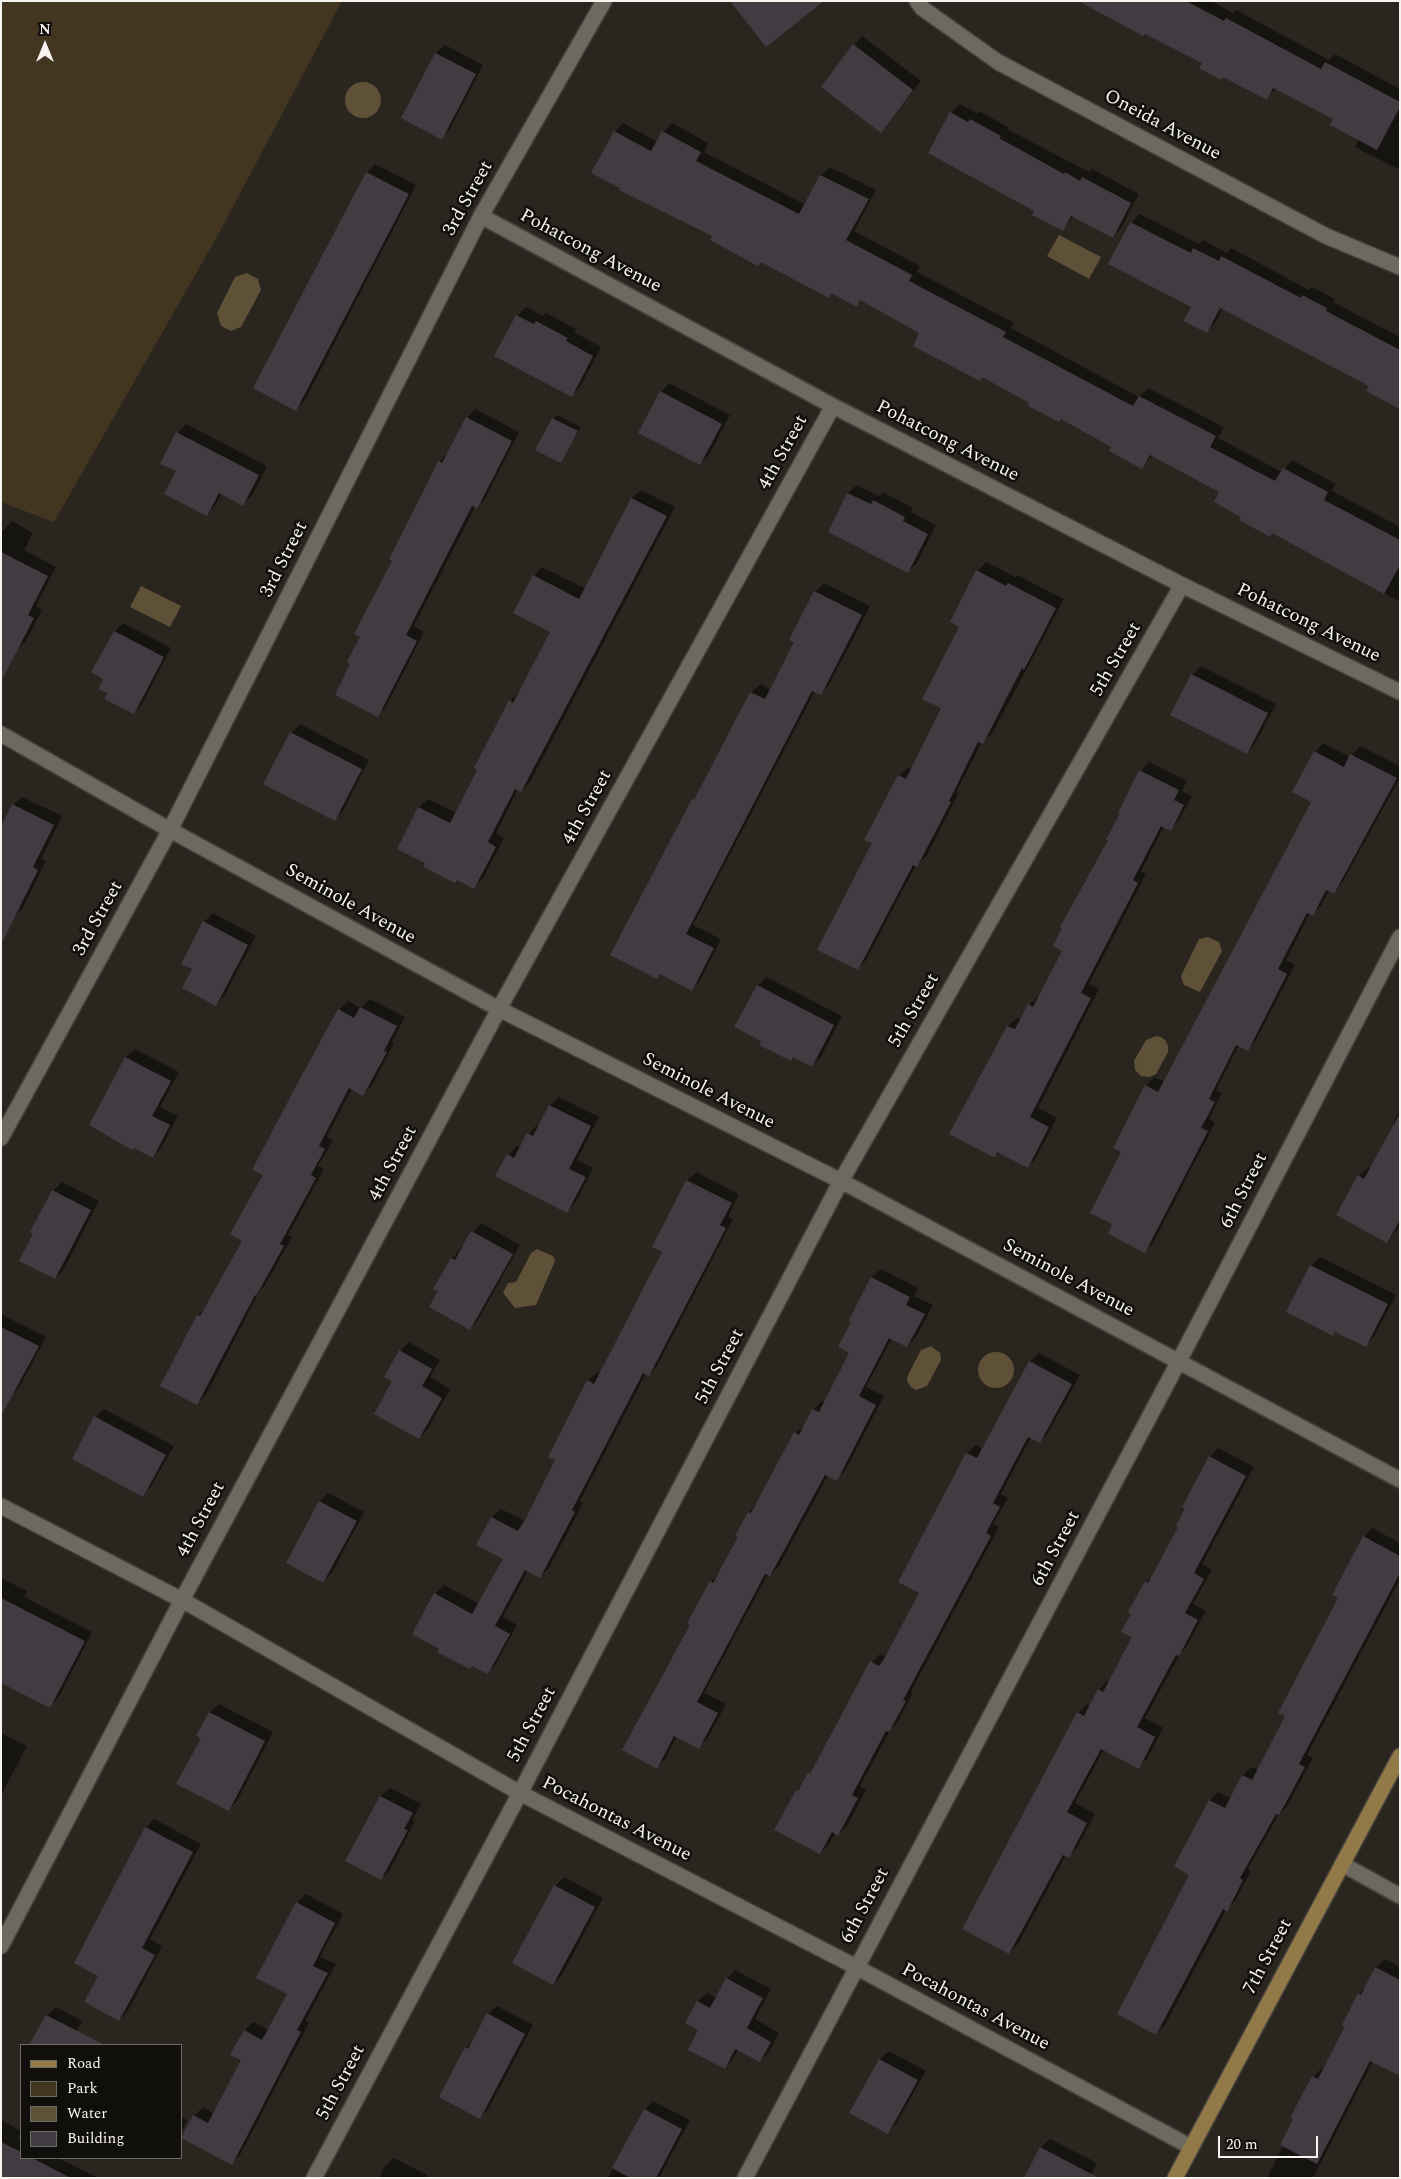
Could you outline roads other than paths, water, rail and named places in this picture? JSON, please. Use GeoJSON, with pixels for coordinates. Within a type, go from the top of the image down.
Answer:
{"type":"FeatureCollection","features":[{"type":"Feature","properties":{"kind":"street","name":"3rd Street"},"geometry":{"type":"LineString","coordinates":[[1,1138],[170,830],[481,216],[604,1]]}},
{"type":"Feature","properties":{"kind":"street","name":"Oneida Avenue"},"geometry":{"type":"LineString","coordinates":[[916,1],[922,8],[998,62],[1326,236],[1400,267]]}},
{"type":"Feature","properties":{"kind":"street","name":"Pohatcong Avenue"},"geometry":{"type":"LineString","coordinates":[[481,216],[833,406],[1182,585],[1400,692]]}},
{"type":"Feature","properties":{"kind":"street","name":"4th Street"},"geometry":{"type":"LineString","coordinates":[[1,1946],[182,1600],[499,1009],[833,406]]}},
{"type":"Feature","properties":{"kind":"street","name":"5th Street"},"geometry":{"type":"LineString","coordinates":[[314,2178],[520,1793],[841,1182],[1182,585]]}},
{"type":"Feature","properties":{"kind":"street","name":"Seminole Avenue"},"geometry":{"type":"LineString","coordinates":[[1,734],[170,830],[499,1009],[841,1182],[1180,1361],[1400,1480]]}},
{"type":"Feature","properties":{"kind":"street","name":"6th Street"},"geometry":{"type":"LineString","coordinates":[[745,2178],[1180,1361],[1400,937]]}},
{"type":"Feature","properties":{"kind":"street","name":"Pocahontas Avenue"},"geometry":{"type":"LineString","coordinates":[[1,1506],[182,1600],[520,1793],[856,1967],[1191,2147]]}},
{"type":"Feature","properties":{"kind":"street","name":"7th Street"},"geometry":{"type":"LineString","coordinates":[[1175,2178],[1400,1756]]}},
{"type":"Feature","properties":{"kind":"street"},"geometry":{"type":"LineString","coordinates":[[1342,1864],[1400,1896]]}},
{"type":"Feature","properties":{"kind":"water"},"geometry":{"type":"Polygon","coordinates":[[[363,82],[370,83],[376,87],[380,93],[380,107],[376,113],[370,117],[363,118],[356,117],[350,113],[346,107],[345,100],[346,93],[350,87],[356,83],[363,82]]]}},
{"type":"Feature","properties":{"kind":"water"},"geometry":{"type":"Polygon","coordinates":[[[1059,235],[1101,257],[1089,279],[1047,256],[1059,235]]]}},
{"type":"Feature","properties":{"kind":"water"},"geometry":{"type":"Polygon","coordinates":[[[247,273],[258,279],[261,290],[241,327],[231,331],[221,326],[217,313],[235,277],[247,273]]]}},
{"type":"Feature","properties":{"kind":"water"},"geometry":{"type":"Polygon","coordinates":[[[141,586],[181,606],[170,627],[130,607],[141,586]]]}},
{"type":"Feature","properties":{"kind":"water"},"geometry":{"type":"Polygon","coordinates":[[[1208,937],[1219,942],[1222,951],[1200,992],[1184,985],[1181,976],[1199,939],[1208,937]]]}},
{"type":"Feature","properties":{"kind":"water"},"geometry":{"type":"Polygon","coordinates":[[[1156,1036],[1166,1041],[1168,1052],[1156,1074],[1149,1077],[1141,1076],[1135,1070],[1134,1061],[1146,1040],[1156,1036]]]}},
{"type":"Feature","properties":{"kind":"water"},"geometry":{"type":"Polygon","coordinates":[[[537,1249],[553,1256],[555,1261],[536,1305],[515,1308],[503,1293],[508,1283],[516,1282],[531,1253],[537,1249]]]}},
{"type":"Feature","properties":{"kind":"water"},"geometry":{"type":"Polygon","coordinates":[[[931,1346],[940,1353],[941,1360],[927,1386],[916,1390],[907,1381],[908,1375],[921,1350],[931,1346]]]}},
{"type":"Feature","properties":{"kind":"water"},"geometry":{"type":"Polygon","coordinates":[[[996,1352],[1003,1353],[1009,1357],[1013,1363],[1013,1377],[1009,1383],[1003,1387],[996,1388],[989,1387],[983,1383],[979,1377],[978,1370],[979,1363],[983,1357],[989,1353],[996,1352]]]}}]}
